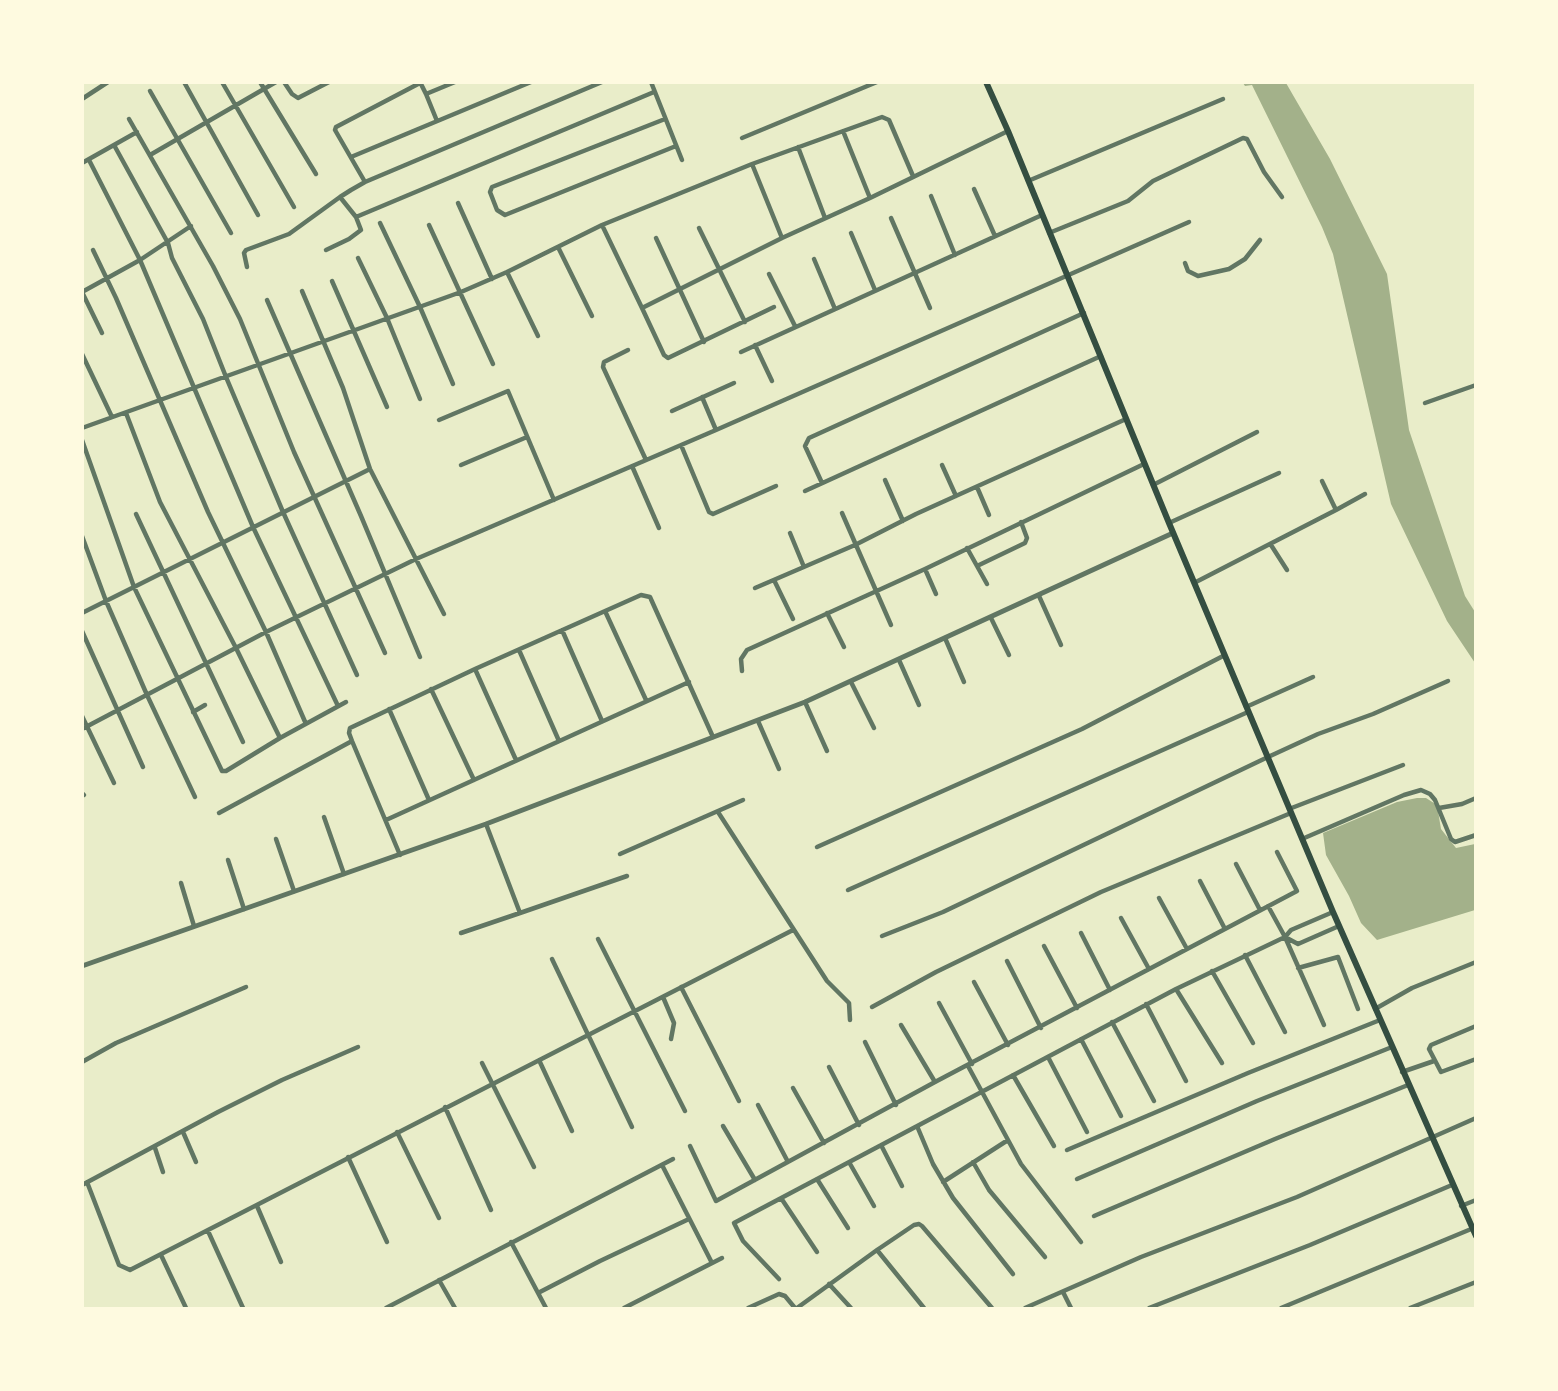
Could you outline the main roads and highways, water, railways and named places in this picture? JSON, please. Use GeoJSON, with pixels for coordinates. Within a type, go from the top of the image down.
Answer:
{"type":"FeatureCollection","features":[{"type":"Feature","properties":{"kind":"main road"},"geometry":{"type":"LineString","coordinates":[[986,82],[1290,811],[1402,1072],[1476,1236]]}}]}
